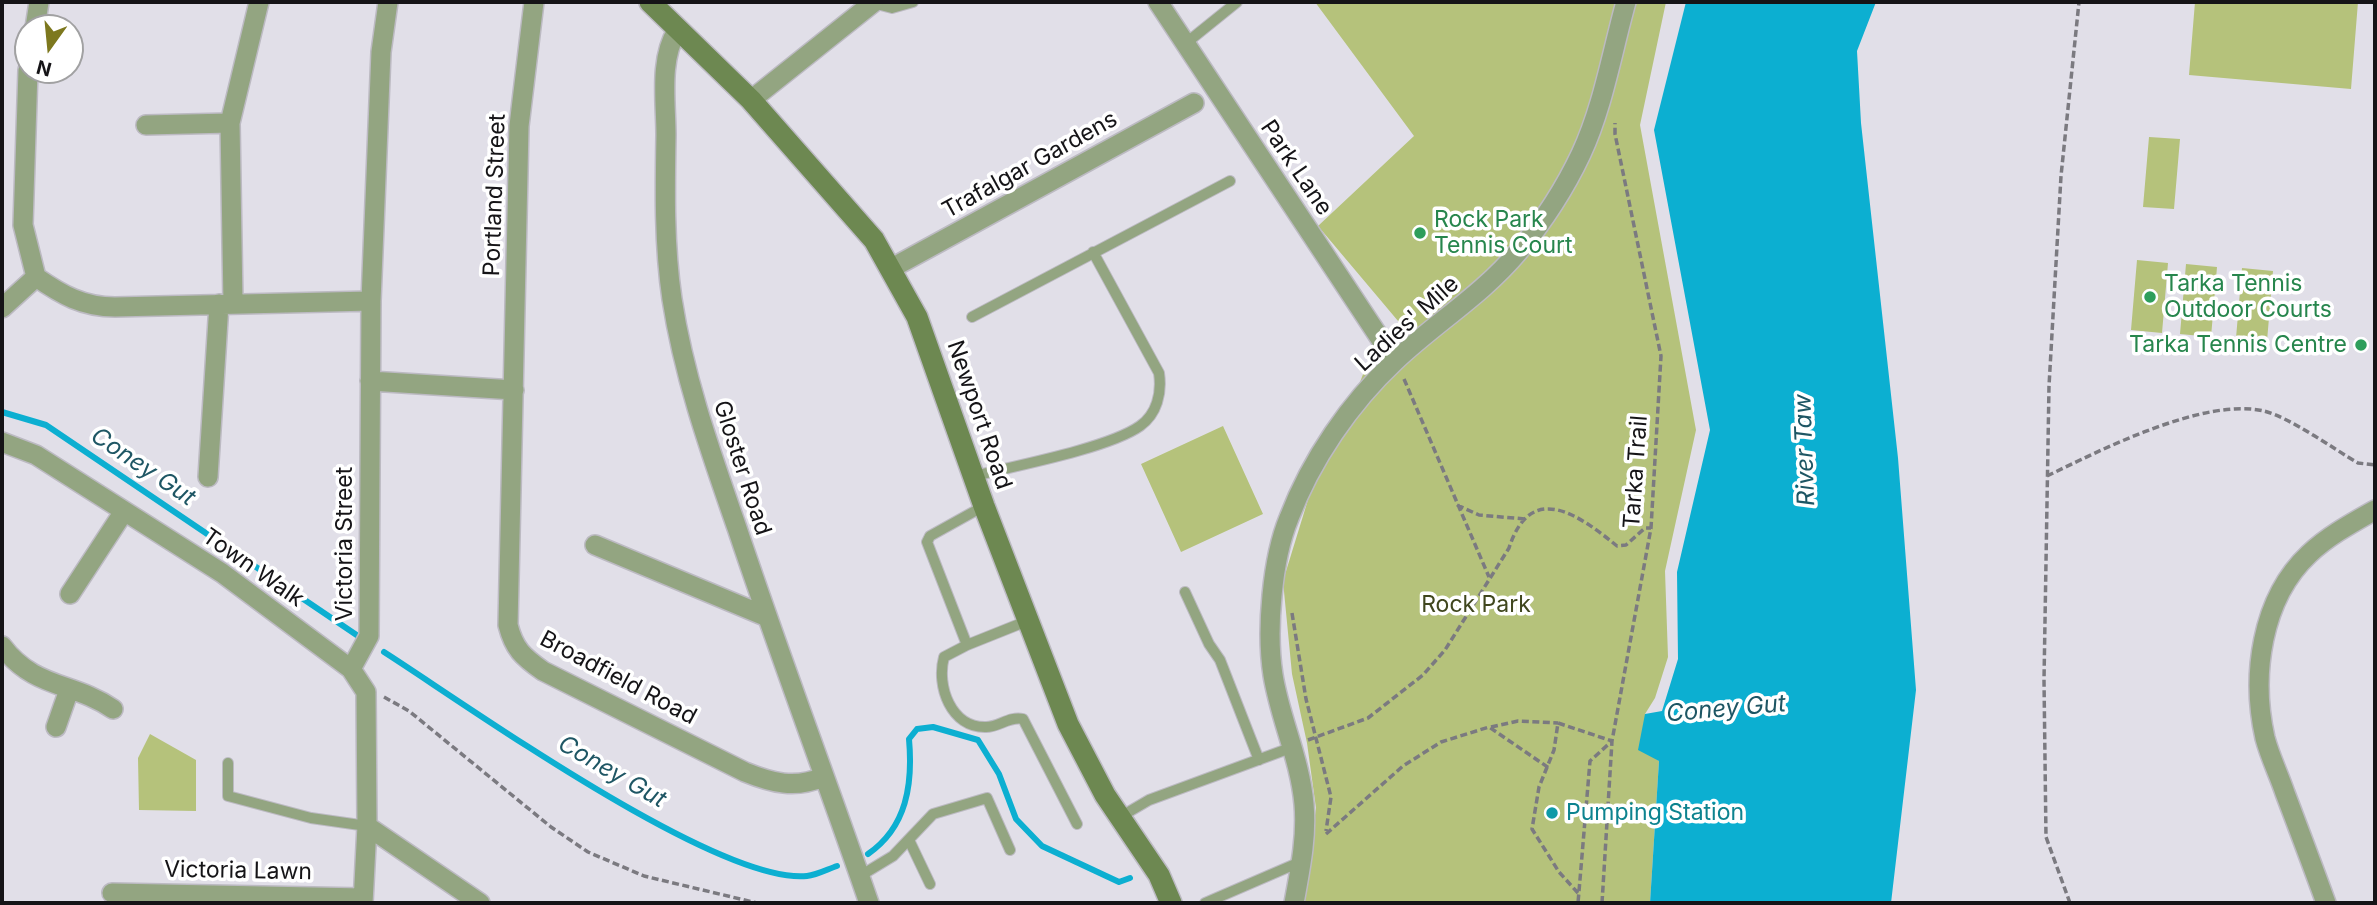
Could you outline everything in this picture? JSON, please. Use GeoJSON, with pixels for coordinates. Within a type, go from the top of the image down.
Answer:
{"type":"FeatureCollection","features":[{"type":"Feature","properties":{"kind":"street"},"geometry":{"type":"LineString","coordinates":[[208,477],[226,303],[230,123],[260,2]]}},
{"type":"Feature","properties":{"kind":"street","name":"Victoria Street"},"geometry":{"type":"LineString","coordinates":[[351,669],[369,636],[371,301],[381,52],[388,2]]}},
{"type":"Feature","properties":{"kind":"street","name":"Portland Street"},"geometry":{"type":"LineString","coordinates":[[514,390],[519,126],[534,2]]}},
{"type":"Feature","properties":{"kind":"street","name":"Newport Road"},"geometry":{"type":"LineString","coordinates":[[650,2],[751,100],[874,240],[917,317],[984,506],[1068,724],[1119,817],[1160,875],[1171,903]]}},
{"type":"Feature","properties":{"kind":"street"},"geometry":{"type":"LineString","coordinates":[[751,100],[874,2]]}},
{"type":"Feature","properties":{"kind":"street","name":"Park Lane"},"geometry":{"type":"LineString","coordinates":[[1158,2],[1399,369]]}},
{"type":"Feature","properties":{"kind":"street","name":"Ladies' Mile"},"geometry":{"type":"LineString","coordinates":[[1294,903],[1306,835],[1293,747],[1273,676],[1270,634],[1278,562],[1288,519],[1310,474],[1342,420],[1489,283],[1518,252],[1554,202],[1586,141],[1626,2]]}},
{"type":"Feature","properties":{"kind":"street","name":"Gloster Road"},"geometry":{"type":"LineString","coordinates":[[677,31],[670,42],[666,85],[665,198],[672,299],[698,415],[765,617],[869,903]]}},
{"type":"Feature","properties":{"kind":"street"},"geometry":{"type":"LineString","coordinates":[[28,84],[23,225],[36,277],[60,294],[90,307],[371,301]]}},
{"type":"Feature","properties":{"kind":"street","name":"Trafalgar Gardens"},"geometry":{"type":"LineString","coordinates":[[890,270],[1194,103]]}},
{"type":"Feature","properties":{"kind":"street"},"geometry":{"type":"LineString","coordinates":[[146,125],[230,123]]}},
{"type":"Feature","properties":{"kind":"street"},"geometry":{"type":"LineString","coordinates":[[2,308],[36,277]]}},
{"type":"Feature","properties":{"kind":"street"},"geometry":{"type":"LineString","coordinates":[[370,381],[514,390]]}},
{"type":"Feature","properties":{"kind":"street","name":"Broadfield Road"},"geometry":{"type":"LineString","coordinates":[[514,390],[508,625],[516,650],[543,671],[744,772],[774,783],[793,785],[823,777]]}},
{"type":"Feature","properties":{"kind":"street","name":"Town Walk"},"geometry":{"type":"LineString","coordinates":[[2,442],[36,455],[123,513],[222,573],[351,669]]}},
{"type":"Feature","properties":{"kind":"street"},"geometry":{"type":"LineString","coordinates":[[2326,903],[2265,739],[2260,702],[2261,664],[2267,622],[2287,581],[2308,554],[2335,533],[2375,510]]}},
{"type":"Feature","properties":{"kind":"street"},"geometry":{"type":"LineString","coordinates":[[70,594],[123,513]]}},
{"type":"Feature","properties":{"kind":"street"},"geometry":{"type":"LineString","coordinates":[[595,545],[765,617]]}},
{"type":"Feature","properties":{"kind":"street"},"geometry":{"type":"LineString","coordinates":[[2,646],[23,670],[100,700],[113,709]]}},
{"type":"Feature","properties":{"kind":"street"},"geometry":{"type":"LineString","coordinates":[[351,669],[366,692],[367,826],[363,900]]}},
{"type":"Feature","properties":{"kind":"street"},"geometry":{"type":"LineString","coordinates":[[57,727],[69,690]]}},
{"type":"Feature","properties":{"kind":"street"},"geometry":{"type":"LineString","coordinates":[[367,826],[480,903]]}},
{"type":"Feature","properties":{"kind":"street","name":"Victoria Lawn"},"geometry":{"type":"LineString","coordinates":[[113,893],[142,898],[363,900]]}},
{"type":"Feature","properties":{"kind":"lane"},"geometry":{"type":"LineString","coordinates":[[874,2],[892,8],[913,2]]}},
{"type":"Feature","properties":{"kind":"lane"},"geometry":{"type":"LineString","coordinates":[[1185,44],[1237,2]]}},
{"type":"Feature","properties":{"kind":"lane"},"geometry":{"type":"LineString","coordinates":[[972,317],[1230,181]]}},
{"type":"Feature","properties":{"kind":"lane"},"geometry":{"type":"LineString","coordinates":[[974,476],[1103,442],[1140,426],[1158,401],[1161,388],[1159,373],[1093,252]]}},
{"type":"Feature","properties":{"kind":"lane"},"geometry":{"type":"LineString","coordinates":[[967,645],[927,542],[939,530],[984,506]]}},
{"type":"Feature","properties":{"kind":"lane"},"geometry":{"type":"LineString","coordinates":[[1185,592],[1209,644],[1220,660],[1259,760]]}},
{"type":"Feature","properties":{"kind":"lane"},"geometry":{"type":"LineString","coordinates":[[1027,621],[944,657],[941,669],[948,706],[959,718],[987,728],[1016,717],[1023,719],[1077,824]]}},
{"type":"Feature","properties":{"kind":"lane"},"geometry":{"type":"LineString","coordinates":[[1119,817],[1149,800],[1293,747]]}},
{"type":"Feature","properties":{"kind":"lane"},"geometry":{"type":"LineString","coordinates":[[228,763],[228,796],[312,818],[367,826]]}},
{"type":"Feature","properties":{"kind":"lane"},"geometry":{"type":"LineString","coordinates":[[860,877],[893,856],[933,814],[987,798],[1010,850]]}},
{"type":"Feature","properties":{"kind":"lane"},"geometry":{"type":"LineString","coordinates":[[909,841],[930,884]]}},
{"type":"Feature","properties":{"kind":"lane"},"geometry":{"type":"LineString","coordinates":[[1205,903],[1300,862]]}},
{"type":"Feature","properties":{"kind":"path"},"geometry":{"type":"LineString","coordinates":[[2070,903],[2046,837],[2047,476],[2061,176],[2079,2]]}},
{"type":"Feature","properties":{"kind":"path","name":"Tarka Trail"},"geometry":{"type":"LineString","coordinates":[[1602,903],[1612,741],[1651,528],[1661,356],[1615,134]]}},
{"type":"Feature","properties":{"kind":"path"},"geometry":{"type":"LineString","coordinates":[[1395,386],[1399,369]]}},
{"type":"Feature","properties":{"kind":"path"},"geometry":{"type":"LineString","coordinates":[[1399,369],[1455,504],[1489,577]]}},
{"type":"Feature","properties":{"kind":"path"},"geometry":{"type":"LineString","coordinates":[[2047,476],[2165,425],[2207,414],[2232,411],[2265,412],[2358,463],[2375,465]]}},
{"type":"Feature","properties":{"kind":"path"},"geometry":{"type":"LineString","coordinates":[[1455,504],[1479,515],[1525,519]]}},
{"type":"Feature","properties":{"kind":"path"},"geometry":{"type":"LineString","coordinates":[[1293,747],[1368,718],[1423,675],[1445,650],[1525,519],[1540,510],[1550,507],[1558,509],[1591,525],[1617,546],[1626,545],[1645,528],[1651,528]]}},
{"type":"Feature","properties":{"kind":"path"},"geometry":{"type":"LineString","coordinates":[[1292,608],[1306,699],[1318,736],[1331,797],[1324,845]]}},
{"type":"Feature","properties":{"kind":"path"},"geometry":{"type":"LineString","coordinates":[[366,692],[380,695],[409,711],[551,827],[588,852],[644,876],[757,903]]}},
{"type":"Feature","properties":{"kind":"path"},"geometry":{"type":"LineString","coordinates":[[1326,834],[1403,766],[1441,742],[1518,721],[1558,723],[1612,741],[1590,761],[1578,903]]}},
{"type":"Feature","properties":{"kind":"path"},"geometry":{"type":"LineString","coordinates":[[1558,723],[1549,768],[1539,787],[1532,829],[1559,872],[1578,893]]}},
{"type":"Feature","properties":{"kind":"path"},"geometry":{"type":"LineString","coordinates":[[1489,727],[1549,768]]}},
{"type":"Feature","properties":{"kind":"green space","name":"Rock Park"},"geometry":{"type":"Polygon","coordinates":[[[1315,2],[1666,2],[1640,125],[1696,430],[1665,571],[1668,657],[1655,698],[1645,714],[1655,758],[1659,761],[1650,903],[1303,903],[1316,808],[1307,743],[1292,674],[1283,581],[1311,490],[1344,423],[1369,359],[1409,334],[1318,226],[1414,136],[1315,2]]]}},
{"type":"Feature","properties":{"kind":"green space"},"geometry":{"type":"Polygon","coordinates":[[[2195,2],[2358,2],[2351,89],[2189,75],[2195,2]]]}},
{"type":"Feature","properties":{"kind":"green space","name":"Tarka Tennis Outdoor Courts"},"geometry":{"type":"Polygon","coordinates":[[[2149,137],[2180,139],[2174,209],[2143,207],[2149,137]]]}},
{"type":"Feature","properties":{"kind":"green space","name":"Tarka Tennis Outdoor Courts"},"geometry":{"type":"Polygon","coordinates":[[[2137,260],[2168,263],[2162,333],[2131,330],[2137,260]]]}},
{"type":"Feature","properties":{"kind":"green space","name":"Tarka Tennis Outdoor Courts"},"geometry":{"type":"Polygon","coordinates":[[[2186,264],[2217,267],[2211,337],[2180,334],[2186,264]]]}},
{"type":"Feature","properties":{"kind":"green space","name":"Tarka Tennis Outdoor Courts"},"geometry":{"type":"Polygon","coordinates":[[[2242,268],[2273,271],[2267,341],[2236,338],[2242,268]]]}},
{"type":"Feature","properties":{"kind":"green space"},"geometry":{"type":"Polygon","coordinates":[[[1223,426],[1263,514],[1181,552],[1141,464],[1223,426]]]}},
{"type":"Feature","properties":{"kind":"green space"},"geometry":{"type":"Polygon","coordinates":[[[150,734],[196,760],[196,811],[139,810],[138,758],[150,734]]]}},
{"type":"Feature","properties":{"kind":"water","name":"River Taw"},"geometry":{"type":"Polygon","coordinates":[[[1686,2],[1876,2],[1857,51],[1861,123],[1898,458],[1916,690],[1891,903],[1650,903],[1659,761],[1638,750],[1645,714],[1662,711],[1678,659],[1677,572],[1710,430],[1654,130],[1686,2]]]}},
{"type":"Feature","properties":{"kind":"waterway","name":"Coney Gut"},"geometry":{"type":"LineString","coordinates":[[2,412],[46,425],[361,638]]}},
{"type":"Feature","properties":{"kind":"waterway","name":"Coney Gut"},"geometry":{"type":"LineString","coordinates":[[384,652],[593,787],[656,823],[715,852],[767,871],[807,876],[837,866]]}},
{"type":"Feature","properties":{"kind":"waterway","name":"Coney Gut"},"geometry":{"type":"LineString","coordinates":[[868,854],[891,831],[905,803],[910,772],[909,739],[917,729],[933,727],[978,740],[999,774],[1016,819],[1042,846],[1119,882],[1130,878]]}},
{"type":"Feature","properties":{"kind":"place","name":"Rock Park Tennis Court"},"geometry":{"type":"Point","coordinates":[1420,233]}},
{"type":"Feature","properties":{"kind":"place","name":"Tarka Tennis Outdoor Courts"},"geometry":{"type":"Point","coordinates":[2150,297]}},
{"type":"Feature","properties":{"kind":"place","name":"Tarka Tennis Centre"},"geometry":{"type":"Point","coordinates":[2361,345]}},
{"type":"Feature","properties":{"kind":"place","name":"Pumping Station"},"geometry":{"type":"Point","coordinates":[1552,813]}}]}
